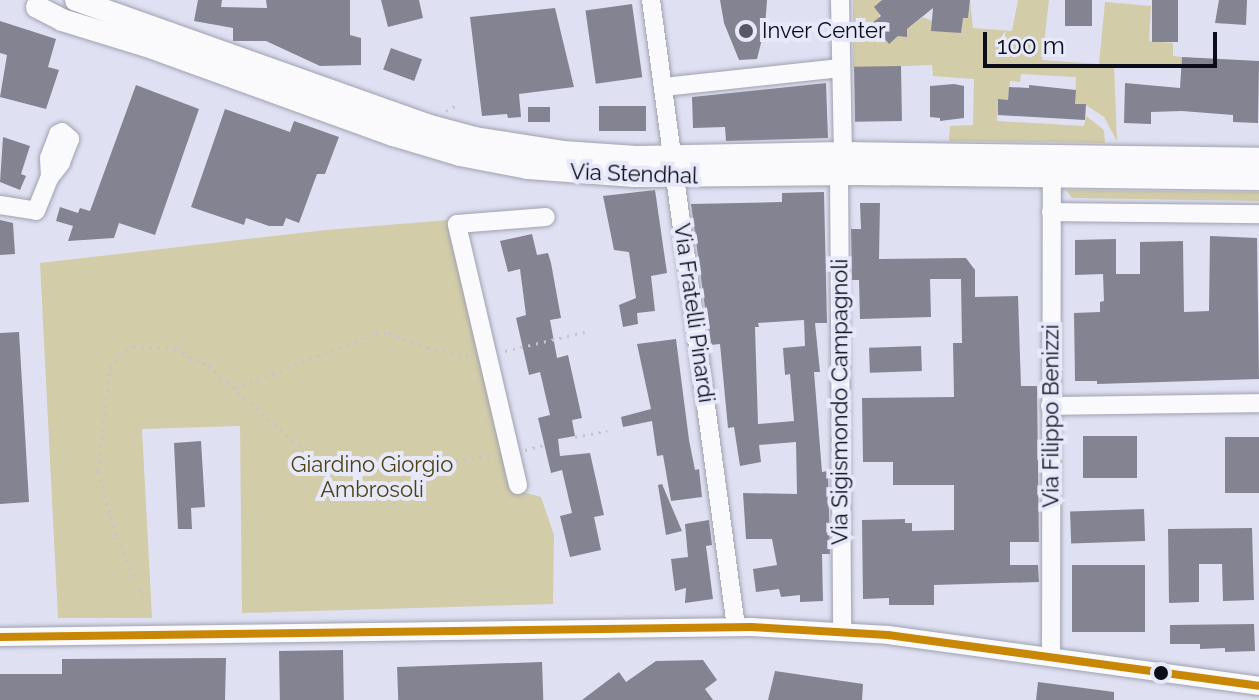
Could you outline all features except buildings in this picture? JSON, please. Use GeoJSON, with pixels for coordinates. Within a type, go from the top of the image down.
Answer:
{"type":"FeatureCollection","features":[{"type":"Feature","properties":{"kind":"main road","name":"Via Stendhal"},"geometry":{"type":"LineString","coordinates":[[38,2],[87,29],[144,45],[354,122],[460,155],[570,173],[673,166],[1259,159]]}},
{"type":"Feature","properties":{"kind":"main road","name":"Via Stendhal"},"geometry":{"type":"LineString","coordinates":[[81,2],[128,10],[452,132],[563,152],[673,166]]}},
{"type":"Feature","properties":{"kind":"main road","name":"Via Stendhal"},"geometry":{"type":"LineString","coordinates":[[841,164],[1052,177],[1259,179]]}},
{"type":"Feature","properties":{"kind":"street","name":"Via Fratelli Pinardi"},"geometry":{"type":"LineString","coordinates":[[651,0],[736,627]]}},
{"type":"Feature","properties":{"kind":"street","name":"Via Sigismondo Campagnoli"},"geometry":{"type":"LineString","coordinates":[[840,0],[842,631]]}},
{"type":"Feature","properties":{"kind":"street"},"geometry":{"type":"LineString","coordinates":[[663,87],[841,68]]}},
{"type":"Feature","properties":{"kind":"street"},"geometry":{"type":"LineString","coordinates":[[0,205],[36,211],[50,177]]}},
{"type":"Feature","properties":{"kind":"street","name":"Via Filippo Benizzi"},"geometry":{"type":"LineString","coordinates":[[1051,656],[1052,177]]}},
{"type":"Feature","properties":{"kind":"street"},"geometry":{"type":"LineString","coordinates":[[1051,212],[1259,214]]}},
{"type":"Feature","properties":{"kind":"street"},"geometry":{"type":"LineString","coordinates":[[518,485],[457,224],[546,217]]}},
{"type":"Feature","properties":{"kind":"street"},"geometry":{"type":"LineString","coordinates":[[1050,406],[1259,403]]}},
{"type":"Feature","properties":{"kind":"street"},"geometry":{"type":"LineString","coordinates":[[0,637],[736,627],[842,631],[1051,656],[1259,686]]}},
{"type":"Feature","properties":{"kind":"path"},"geometry":{"type":"LineString","coordinates":[[235,388],[376,333],[389,333],[446,353],[488,355],[585,332]]}},
{"type":"Feature","properties":{"kind":"path"},"geometry":{"type":"LineString","coordinates":[[143,598],[101,491],[99,451],[110,368],[119,355],[134,346],[157,345],[175,349],[208,366],[304,450],[348,467],[432,464],[544,445]]}},
{"type":"Feature","properties":{"kind":"path"},"geometry":{"type":"LineString","coordinates":[[575,437],[607,431]]}},
{"type":"Feature","properties":{"kind":"green space"},"geometry":{"type":"Polygon","coordinates":[[[853,0],[881,0],[879,18],[872,23],[889,43],[898,36],[907,36],[907,29],[923,17],[961,34],[960,18],[968,18],[970,0],[973,28],[1012,31],[1018,0],[1049,0],[1042,60],[1099,64],[1105,2],[1151,6],[1149,41],[1173,43],[1173,56],[1182,57],[1181,68],[1114,65],[1117,141],[1104,117],[1086,105],[1075,104],[1076,77],[1021,74],[1020,82],[1010,81],[1008,100],[999,100],[997,121],[1084,126],[1086,116],[1104,130],[1105,143],[949,141],[950,126],[973,125],[974,79],[933,76],[932,65],[853,68],[853,0]]]}},
{"type":"Feature","properties":{"kind":"green space"},"geometry":{"type":"Polygon","coordinates":[[[1066,190],[1259,192],[1259,201],[1072,198],[1066,190]]]}},
{"type":"Feature","properties":{"kind":"green space","name":"Giardino Giorgio Ambrosoli"},"geometry":{"type":"Polygon","coordinates":[[[449,220],[509,488],[541,497],[554,535],[553,604],[242,613],[240,426],[142,429],[152,618],[58,618],[40,263],[326,230],[449,220]]]}},
{"type":"Feature","properties":{"kind":"transit line"},"geometry":{"type":"LineString","coordinates":[[0,637],[751,627],[888,635],[1259,686]]}},
{"type":"Feature","properties":{"kind":"place","name":"Inver Center"},"geometry":{"type":"Point","coordinates":[746,31]}}]}
